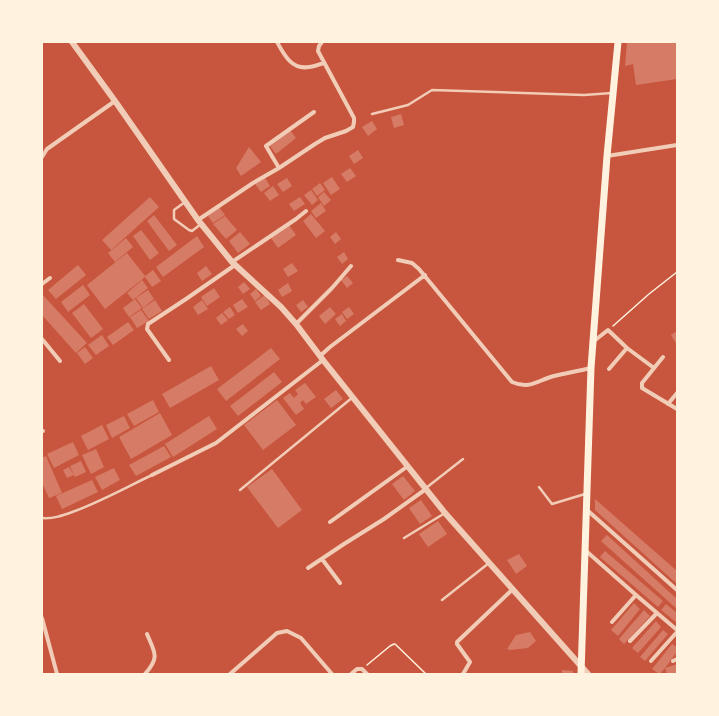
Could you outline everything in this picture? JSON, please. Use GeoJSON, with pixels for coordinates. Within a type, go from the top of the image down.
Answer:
{"type":"FeatureCollection","features":[{"type":"Feature","properties":{"kind":"main road"},"geometry":{"type":"LineString","coordinates":[[581,671],[591,368],[612,93],[618,42]]}},
{"type":"Feature","properties":{"kind":"street"},"geometry":{"type":"LineString","coordinates":[[72,42],[185,202],[233,264],[281,307],[296,324],[321,358],[445,513],[513,589],[581,671],[588,674]]}},
{"type":"Feature","properties":{"kind":"street"},"geometry":{"type":"LineString","coordinates":[[277,42],[282,53],[289,61],[300,67],[309,67],[324,63]]}},
{"type":"Feature","properties":{"kind":"street"},"geometry":{"type":"LineString","coordinates":[[200,222],[252,183],[279,168],[325,138],[346,131],[353,126],[354,118],[318,51],[322,42]]}},
{"type":"Feature","properties":{"kind":"street"},"geometry":{"type":"LineString","coordinates":[[42,157],[47,149],[115,101]]}},
{"type":"Feature","properties":{"kind":"street"},"geometry":{"type":"LineString","coordinates":[[279,168],[266,146],[314,112]]}},
{"type":"Feature","properties":{"kind":"street"},"geometry":{"type":"LineString","coordinates":[[607,156],[677,145]]}},
{"type":"Feature","properties":{"kind":"street"},"geometry":{"type":"LineString","coordinates":[[169,360],[147,329],[148,324],[186,299],[306,211]]}},
{"type":"Feature","properties":{"kind":"street"},"geometry":{"type":"LineString","coordinates":[[398,260],[412,263],[425,275],[512,382],[520,385],[534,384],[552,376],[591,368]]}},
{"type":"Feature","properties":{"kind":"street"},"geometry":{"type":"LineString","coordinates":[[296,324],[334,289],[351,266]]}},
{"type":"Feature","properties":{"kind":"street"},"geometry":{"type":"LineString","coordinates":[[152,475],[216,443],[321,358],[330,347],[425,275]]}},
{"type":"Feature","properties":{"kind":"street"},"geometry":{"type":"LineString","coordinates":[[42,284],[50,278]]}},
{"type":"Feature","properties":{"kind":"street"},"geometry":{"type":"LineString","coordinates":[[593,341],[608,330],[654,368]]}},
{"type":"Feature","properties":{"kind":"street"},"geometry":{"type":"LineString","coordinates":[[42,339],[60,361]]}},
{"type":"Feature","properties":{"kind":"street"},"geometry":{"type":"LineString","coordinates":[[609,369],[628,348]]}},
{"type":"Feature","properties":{"kind":"street"},"geometry":{"type":"LineString","coordinates":[[663,357],[642,383],[642,388],[677,409]]}},
{"type":"Feature","properties":{"kind":"street"},"geometry":{"type":"LineString","coordinates":[[668,404],[677,393]]}},
{"type":"Feature","properties":{"kind":"street"},"geometry":{"type":"LineString","coordinates":[[330,522],[408,466]]}},
{"type":"Feature","properties":{"kind":"street"},"geometry":{"type":"LineString","coordinates":[[308,568],[384,519],[426,489]]}},
{"type":"Feature","properties":{"kind":"street"},"geometry":{"type":"LineString","coordinates":[[587,510],[677,590]]}},
{"type":"Feature","properties":{"kind":"street"},"geometry":{"type":"LineString","coordinates":[[585,550],[677,631],[651,661]]}},
{"type":"Feature","properties":{"kind":"street"},"geometry":{"type":"LineString","coordinates":[[322,558],[340,583]]}},
{"type":"Feature","properties":{"kind":"street"},"geometry":{"type":"LineString","coordinates":[[463,674],[470,662],[457,642],[513,589]]}},
{"type":"Feature","properties":{"kind":"street"},"geometry":{"type":"LineString","coordinates":[[612,622],[636,595]]}},
{"type":"Feature","properties":{"kind":"street"},"geometry":{"type":"LineString","coordinates":[[630,641],[656,613]]}},
{"type":"Feature","properties":{"kind":"street"},"geometry":{"type":"LineString","coordinates":[[42,618],[57,674]]}},
{"type":"Feature","properties":{"kind":"street"},"geometry":{"type":"LineString","coordinates":[[230,674],[277,633],[287,631],[301,638],[332,674]]}},
{"type":"Feature","properties":{"kind":"street"},"geometry":{"type":"LineString","coordinates":[[145,674],[152,666],[156,654],[146,634]]}},
{"type":"Feature","properties":{"kind":"street"},"geometry":{"type":"LineString","coordinates":[[351,674],[357,669],[362,669],[367,674]]}},
{"type":"Feature","properties":{"kind":"lane"},"geometry":{"type":"LineString","coordinates":[[372,114],[408,105],[432,90],[584,95],[612,93]]}},
{"type":"Feature","properties":{"kind":"lane"},"geometry":{"type":"LineString","coordinates":[[185,202],[174,210],[174,219],[192,231],[200,222]]}},
{"type":"Feature","properties":{"kind":"lane"},"geometry":{"type":"LineString","coordinates":[[240,490],[353,397]]}},
{"type":"Feature","properties":{"kind":"lane"},"geometry":{"type":"LineString","coordinates":[[426,489],[463,459]]}},
{"type":"Feature","properties":{"kind":"lane"},"geometry":{"type":"LineString","coordinates":[[42,518],[61,516],[92,505],[152,475]]}},
{"type":"Feature","properties":{"kind":"lane"},"geometry":{"type":"LineString","coordinates":[[540,487],[552,504],[588,494]]}},
{"type":"Feature","properties":{"kind":"lane"},"geometry":{"type":"LineString","coordinates":[[404,538],[445,513]]}},
{"type":"Feature","properties":{"kind":"lane"},"geometry":{"type":"LineString","coordinates":[[442,600],[489,562]]}},
{"type":"Feature","properties":{"kind":"path"},"geometry":{"type":"LineString","coordinates":[[608,330],[677,272]]}},
{"type":"Feature","properties":{"kind":"path"},"geometry":{"type":"LineString","coordinates":[[362,669],[390,646],[395,644],[426,674]]}},
{"type":"Feature","properties":{"kind":"building"},"geometry":{"type":"Polygon","coordinates":[[[627,42],[677,42],[677,79],[636,85],[633,64],[625,66],[627,42]]]}},
{"type":"Feature","properties":{"kind":"building"},"geometry":{"type":"Polygon","coordinates":[[[401,114],[404,125],[394,128],[391,117],[401,114]]]}},
{"type":"Feature","properties":{"kind":"building"},"geometry":{"type":"Polygon","coordinates":[[[372,121],[377,129],[368,136],[362,127],[372,121]]]}},
{"type":"Feature","properties":{"kind":"building"},"geometry":{"type":"Polygon","coordinates":[[[290,130],[296,138],[276,154],[270,146],[290,130]]]}},
{"type":"Feature","properties":{"kind":"building"},"geometry":{"type":"Polygon","coordinates":[[[249,147],[261,162],[241,176],[236,168],[249,147]]]}},
{"type":"Feature","properties":{"kind":"building"},"geometry":{"type":"Polygon","coordinates":[[[358,150],[363,158],[354,164],[349,156],[358,150]]]}},
{"type":"Feature","properties":{"kind":"building"},"geometry":{"type":"Polygon","coordinates":[[[350,168],[356,176],[347,182],[341,174],[350,168]]]}},
{"type":"Feature","properties":{"kind":"building"},"geometry":{"type":"Polygon","coordinates":[[[332,177],[340,189],[331,195],[323,183],[332,177]]]}},
{"type":"Feature","properties":{"kind":"building"},"geometry":{"type":"Polygon","coordinates":[[[265,178],[270,186],[261,192],[255,184],[265,178]]]}},
{"type":"Feature","properties":{"kind":"building"},"geometry":{"type":"Polygon","coordinates":[[[287,178],[292,186],[283,192],[277,184],[287,178]]]}},
{"type":"Feature","properties":{"kind":"building"},"geometry":{"type":"Polygon","coordinates":[[[320,183],[325,190],[317,196],[312,189],[320,183]]]}},
{"type":"Feature","properties":{"kind":"building"},"geometry":{"type":"Polygon","coordinates":[[[273,186],[279,195],[270,201],[264,193],[273,186]]]}},
{"type":"Feature","properties":{"kind":"building"},"geometry":{"type":"Polygon","coordinates":[[[311,190],[318,200],[312,205],[304,195],[311,190]]]}},
{"type":"Feature","properties":{"kind":"building"},"geometry":{"type":"Polygon","coordinates":[[[324,192],[331,200],[324,206],[318,197],[324,192]]]}},
{"type":"Feature","properties":{"kind":"building"},"geometry":{"type":"Polygon","coordinates":[[[150,197],[159,207],[111,250],[102,240],[150,197]]]}},
{"type":"Feature","properties":{"kind":"building"},"geometry":{"type":"Polygon","coordinates":[[[300,197],[305,204],[294,211],[289,204],[300,197]]]}},
{"type":"Feature","properties":{"kind":"building"},"geometry":{"type":"Polygon","coordinates":[[[321,203],[326,211],[316,218],[311,211],[321,203]]]}},
{"type":"Feature","properties":{"kind":"building"},"geometry":{"type":"Polygon","coordinates":[[[219,207],[225,215],[213,223],[208,216],[219,207]]]}},
{"type":"Feature","properties":{"kind":"building"},"geometry":{"type":"Polygon","coordinates":[[[311,214],[325,231],[316,238],[303,221],[311,214]]]}},
{"type":"Feature","properties":{"kind":"building"},"geometry":{"type":"Polygon","coordinates":[[[154,215],[177,245],[169,251],[147,221],[154,215]]]}},
{"type":"Feature","properties":{"kind":"building"},"geometry":{"type":"Polygon","coordinates":[[[225,216],[237,230],[226,239],[213,224],[225,216]]]}},
{"type":"Feature","properties":{"kind":"building"},"geometry":{"type":"Polygon","coordinates":[[[289,225],[296,235],[278,248],[271,238],[289,225]]]}},
{"type":"Feature","properties":{"kind":"building"},"geometry":{"type":"Polygon","coordinates":[[[141,230],[159,253],[150,260],[133,236],[141,230]]]}},
{"type":"Feature","properties":{"kind":"building"},"geometry":{"type":"Polygon","coordinates":[[[240,232],[250,244],[238,253],[229,241],[240,232]]]}},
{"type":"Feature","properties":{"kind":"building"},"geometry":{"type":"Polygon","coordinates":[[[336,232],[341,239],[335,244],[330,237],[336,232]]]}},
{"type":"Feature","properties":{"kind":"building"},"geometry":{"type":"Polygon","coordinates":[[[197,236],[204,247],[163,277],[156,267],[197,236]]]}},
{"type":"Feature","properties":{"kind":"building"},"geometry":{"type":"Polygon","coordinates":[[[126,238],[133,247],[115,262],[108,253],[126,238]]]}},
{"type":"Feature","properties":{"kind":"building"},"geometry":{"type":"Polygon","coordinates":[[[344,252],[348,259],[342,264],[337,257],[344,252]]]}},
{"type":"Feature","properties":{"kind":"building"},"geometry":{"type":"Polygon","coordinates":[[[127,253],[145,276],[153,270],[161,281],[152,287],[145,277],[105,309],[87,285],[127,253]]]}},
{"type":"Feature","properties":{"kind":"building"},"geometry":{"type":"Polygon","coordinates":[[[292,263],[298,271],[288,277],[283,269],[292,263]]]}},
{"type":"Feature","properties":{"kind":"building"},"geometry":{"type":"Polygon","coordinates":[[[78,265],[86,275],[56,299],[48,290],[78,265]]]}},
{"type":"Feature","properties":{"kind":"building"},"geometry":{"type":"Polygon","coordinates":[[[206,266],[212,274],[202,281],[197,273],[206,266]]]}},
{"type":"Feature","properties":{"kind":"building"},"geometry":{"type":"Polygon","coordinates":[[[347,276],[353,283],[347,288],[341,280],[347,276]]]}},
{"type":"Feature","properties":{"kind":"building"},"geometry":{"type":"Polygon","coordinates":[[[142,280],[148,288],[133,300],[127,293],[142,280]]]}},
{"type":"Feature","properties":{"kind":"building"},"geometry":{"type":"Polygon","coordinates":[[[244,282],[250,289],[243,294],[238,287],[244,282]]]}},
{"type":"Feature","properties":{"kind":"building"},"geometry":{"type":"Polygon","coordinates":[[[288,283],[292,291],[282,297],[278,290],[288,283]]]}},
{"type":"Feature","properties":{"kind":"building"},"geometry":{"type":"Polygon","coordinates":[[[83,285],[90,295],[68,312],[61,302],[83,285]]]}},
{"type":"Feature","properties":{"kind":"building"},"geometry":{"type":"Polygon","coordinates":[[[214,288],[220,297],[207,306],[201,297],[214,288]]]}},
{"type":"Feature","properties":{"kind":"building"},"geometry":{"type":"Polygon","coordinates":[[[256,289],[261,296],[255,301],[250,294],[256,289]]]}},
{"type":"Feature","properties":{"kind":"building"},"geometry":{"type":"Polygon","coordinates":[[[148,290],[154,299],[143,308],[136,298],[148,290]]]}},
{"type":"Feature","properties":{"kind":"building"},"geometry":{"type":"Polygon","coordinates":[[[42,294],[87,343],[76,353],[42,315],[42,294]]]}},
{"type":"Feature","properties":{"kind":"building"},"geometry":{"type":"Polygon","coordinates":[[[265,295],[270,304],[261,310],[255,302],[265,295]]]}},
{"type":"Feature","properties":{"kind":"building"},"geometry":{"type":"Polygon","coordinates":[[[135,299],[142,308],[129,317],[123,308],[135,299]]]}},
{"type":"Feature","properties":{"kind":"building"},"geometry":{"type":"Polygon","coordinates":[[[242,299],[248,307],[238,313],[233,305],[242,299]]]}},
{"type":"Feature","properties":{"kind":"building"},"geometry":{"type":"Polygon","coordinates":[[[155,300],[162,311],[149,319],[142,309],[155,300]]]}},
{"type":"Feature","properties":{"kind":"building"},"geometry":{"type":"Polygon","coordinates":[[[202,300],[208,309],[198,315],[193,307],[202,300]]]}},
{"type":"Feature","properties":{"kind":"building"},"geometry":{"type":"Polygon","coordinates":[[[303,300],[308,307],[301,312],[296,305],[303,300]]]}},
{"type":"Feature","properties":{"kind":"building"},"geometry":{"type":"Polygon","coordinates":[[[84,304],[103,329],[91,338],[72,313],[84,304]]]}},
{"type":"Feature","properties":{"kind":"building"},"geometry":{"type":"Polygon","coordinates":[[[230,307],[235,315],[229,319],[223,312],[230,307]]]}},
{"type":"Feature","properties":{"kind":"building"},"geometry":{"type":"Polygon","coordinates":[[[330,307],[336,314],[325,324],[319,316],[330,307]]]}},
{"type":"Feature","properties":{"kind":"building"},"geometry":{"type":"Polygon","coordinates":[[[349,307],[354,314],[347,319],[342,312],[349,307]]]}},
{"type":"Feature","properties":{"kind":"building"},"geometry":{"type":"Polygon","coordinates":[[[141,310],[149,321],[137,328],[130,317],[141,310]]]}},
{"type":"Feature","properties":{"kind":"building"},"geometry":{"type":"Polygon","coordinates":[[[222,313],[228,320],[221,325],[216,318],[222,313]]]}},
{"type":"Feature","properties":{"kind":"building"},"geometry":{"type":"Polygon","coordinates":[[[342,314],[346,321],[340,326],[335,319],[342,314]]]}},
{"type":"Feature","properties":{"kind":"building"},"geometry":{"type":"Polygon","coordinates":[[[128,322],[134,330],[113,345],[107,337],[128,322]]]}},
{"type":"Feature","properties":{"kind":"building"},"geometry":{"type":"Polygon","coordinates":[[[243,324],[248,331],[242,336],[236,329],[243,324]]]}},
{"type":"Feature","properties":{"kind":"building"},"geometry":{"type":"Polygon","coordinates":[[[677,331],[677,345],[671,335],[677,331]]]}},
{"type":"Feature","properties":{"kind":"building"},"geometry":{"type":"Polygon","coordinates":[[[102,335],[109,346],[96,355],[88,345],[102,335]]]}},
{"type":"Feature","properties":{"kind":"building"},"geometry":{"type":"Polygon","coordinates":[[[85,347],[93,358],[85,364],[77,353],[85,347]]]}},
{"type":"Feature","properties":{"kind":"building"},"geometry":{"type":"Polygon","coordinates":[[[271,348],[280,359],[226,401],[217,389],[271,348]]]}},
{"type":"Feature","properties":{"kind":"building"},"geometry":{"type":"Polygon","coordinates":[[[211,366],[219,380],[170,408],[162,394],[211,366]]]}},
{"type":"Feature","properties":{"kind":"building"},"geometry":{"type":"Polygon","coordinates":[[[274,372],[282,382],[238,416],[230,406],[274,372]]]}},
{"type":"Feature","properties":{"kind":"building"},"geometry":{"type":"Polygon","coordinates":[[[305,383],[316,397],[306,404],[303,400],[300,403],[304,409],[296,415],[283,398],[290,393],[294,398],[298,394],[295,390],[305,383]]]}},
{"type":"Feature","properties":{"kind":"building"},"geometry":{"type":"Polygon","coordinates":[[[336,390],[343,399],[331,408],[324,399],[336,390]]]}},
{"type":"Feature","properties":{"kind":"building"},"geometry":{"type":"Polygon","coordinates":[[[153,400],[159,412],[134,426],[127,414],[153,400]]]}},
{"type":"Feature","properties":{"kind":"building"},"geometry":{"type":"Polygon","coordinates":[[[277,400],[296,425],[263,450],[244,425],[277,400]]]}},
{"type":"Feature","properties":{"kind":"building"},"geometry":{"type":"Polygon","coordinates":[[[160,413],[172,435],[131,459],[119,437],[160,413]]]}},
{"type":"Feature","properties":{"kind":"building"},"geometry":{"type":"Polygon","coordinates":[[[124,416],[130,428],[112,438],[106,425],[124,416]]]}},
{"type":"Feature","properties":{"kind":"building"},"geometry":{"type":"Polygon","coordinates":[[[209,416],[217,429],[173,457],[165,444],[209,416]]]}},
{"type":"Feature","properties":{"kind":"building"},"geometry":{"type":"Polygon","coordinates":[[[102,425],[109,439],[88,450],[81,436],[102,425]]]}},
{"type":"Feature","properties":{"kind":"building"},"geometry":{"type":"Polygon","coordinates":[[[73,442],[79,455],[54,468],[47,454],[73,442]]]}},
{"type":"Feature","properties":{"kind":"building"},"geometry":{"type":"Polygon","coordinates":[[[164,446],[171,457],[136,476],[129,465],[164,446]]]}},
{"type":"Feature","properties":{"kind":"building"},"geometry":{"type":"Polygon","coordinates":[[[96,449],[104,467],[91,474],[82,455],[96,449]]]}},
{"type":"Feature","properties":{"kind":"building"},"geometry":{"type":"Polygon","coordinates":[[[46,456],[62,493],[49,498],[42,483],[42,458],[46,456]]]}},
{"type":"Feature","properties":{"kind":"building"},"geometry":{"type":"Polygon","coordinates":[[[81,461],[86,472],[75,477],[70,466],[81,461]]]}},
{"type":"Feature","properties":{"kind":"building"},"geometry":{"type":"Polygon","coordinates":[[[69,467],[74,475],[67,478],[63,470],[69,467]]]}},
{"type":"Feature","properties":{"kind":"building"},"geometry":{"type":"Polygon","coordinates":[[[114,468],[120,480],[102,490],[95,477],[114,468]]]}},
{"type":"Feature","properties":{"kind":"building"},"geometry":{"type":"Polygon","coordinates":[[[272,469],[302,510],[278,528],[247,487],[272,469]]]}},
{"type":"Feature","properties":{"kind":"building"},"geometry":{"type":"Polygon","coordinates":[[[403,476],[415,491],[404,500],[392,484],[403,476]]]}},
{"type":"Feature","properties":{"kind":"building"},"geometry":{"type":"Polygon","coordinates":[[[92,480],[98,492],[62,509],[56,496],[92,480]]]}},
{"type":"Feature","properties":{"kind":"building"},"geometry":{"type":"Polygon","coordinates":[[[595,499],[677,571],[677,584],[595,510],[595,499]]]}},
{"type":"Feature","properties":{"kind":"building"},"geometry":{"type":"Polygon","coordinates":[[[421,500],[432,516],[420,524],[409,508],[421,500]]]}},
{"type":"Feature","properties":{"kind":"building"},"geometry":{"type":"Polygon","coordinates":[[[438,521],[447,534],[428,547],[419,534],[438,521]]]}},
{"type":"Feature","properties":{"kind":"building"},"geometry":{"type":"Polygon","coordinates":[[[607,535],[677,599],[677,609],[601,541],[607,535]]]}},
{"type":"Feature","properties":{"kind":"building"},"geometry":{"type":"Polygon","coordinates":[[[605,551],[663,601],[658,607],[600,557],[605,551]]]}},
{"type":"Feature","properties":{"kind":"building"},"geometry":{"type":"Polygon","coordinates":[[[519,554],[527,566],[516,574],[507,560],[519,554]]]}},
{"type":"Feature","properties":{"kind":"building"},"geometry":{"type":"Polygon","coordinates":[[[634,603],[640,609],[618,636],[611,630],[634,603]]]}},
{"type":"Feature","properties":{"kind":"building"},"geometry":{"type":"Polygon","coordinates":[[[666,604],[677,613],[677,623],[661,610],[666,604]]]}},
{"type":"Feature","properties":{"kind":"building"},"geometry":{"type":"Polygon","coordinates":[[[644,610],[650,616],[624,644],[619,639],[644,610]]]}},
{"type":"Feature","properties":{"kind":"building"},"geometry":{"type":"Polygon","coordinates":[[[656,621],[661,627],[638,653],[632,648],[656,621]]]}},
{"type":"Feature","properties":{"kind":"building"},"geometry":{"type":"Polygon","coordinates":[[[663,630],[668,634],[645,661],[640,657],[663,630]]]}},
{"type":"Feature","properties":{"kind":"building"},"geometry":{"type":"Polygon","coordinates":[[[530,632],[536,641],[528,648],[507,649],[516,635],[530,632]]]}},
{"type":"Feature","properties":{"kind":"building"},"geometry":{"type":"Polygon","coordinates":[[[672,644],[677,647],[677,652],[660,674],[652,669],[672,644]]]}},
{"type":"Feature","properties":{"kind":"building"},"geometry":{"type":"Polygon","coordinates":[[[677,664],[677,674],[667,674],[665,668],[677,664]]]}},
{"type":"Feature","properties":{"kind":"building"},"geometry":{"type":"Polygon","coordinates":[[[562,670],[573,671],[573,674],[562,674],[562,670]]]}}]}
